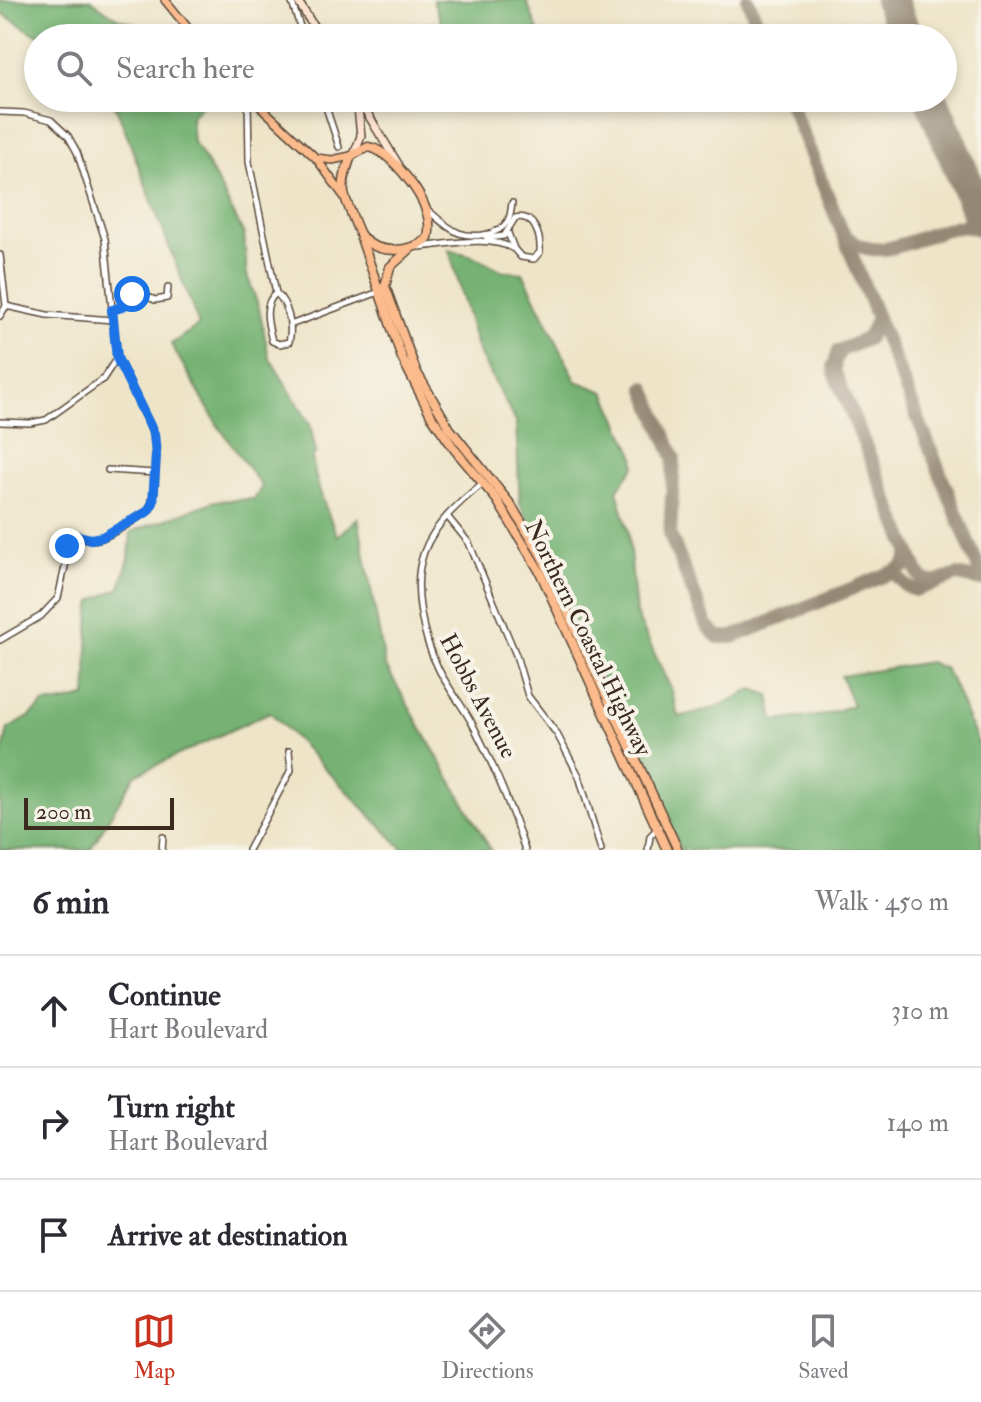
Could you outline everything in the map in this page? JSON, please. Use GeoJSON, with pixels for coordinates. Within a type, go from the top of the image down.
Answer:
{"type":"FeatureCollection","features":[{"type":"Feature","properties":{"kind":"highway"},"geometry":{"type":"LineString","coordinates":[[368,147],[382,151],[405,175],[427,209],[428,238],[412,249],[381,248],[360,235],[343,195],[346,170],[353,154],[368,147]]}},
{"type":"Feature","properties":{"kind":"highway","name":"Northern Coastal Highway"},"geometry":{"type":"LineString","coordinates":[[360,235],[402,358],[432,417],[455,450],[484,482],[540,572],[667,850]]}},
{"type":"Feature","properties":{"kind":"highway","name":"Northern Coastal Highway"},"geometry":{"type":"LineString","coordinates":[[412,249],[390,267],[385,286],[416,371],[450,429],[511,505],[542,557],[678,850]]}},
{"type":"Feature","properties":{"kind":"main road"},"geometry":{"type":"LineString","coordinates":[[165,0],[185,24]]}},
{"type":"Feature","properties":{"kind":"main road"},"geometry":{"type":"LineString","coordinates":[[294,0],[311,24]]}},
{"type":"Feature","properties":{"kind":"main road"},"geometry":{"type":"LineString","coordinates":[[265,112],[316,158],[343,195]]}},
{"type":"Feature","properties":{"kind":"main road"},"geometry":{"type":"LineString","coordinates":[[316,158],[332,160],[353,154],[361,136],[358,112]]}},
{"type":"Feature","properties":{"kind":"main road"},"geometry":{"type":"LineString","coordinates":[[366,112],[405,175]]}},
{"type":"Feature","properties":{"kind":"street"},"geometry":{"type":"LineString","coordinates":[[294,0],[300,24]]}},
{"type":"Feature","properties":{"kind":"street"},"geometry":{"type":"LineString","coordinates":[[0,112],[24,113],[51,120],[72,144],[105,239],[117,358],[151,426],[155,444],[150,509],[102,537],[91,539],[77,536],[71,540],[58,598],[41,616],[0,640]]}},
{"type":"Feature","properties":{"kind":"street"},"geometry":{"type":"LineString","coordinates":[[250,112],[249,162],[276,293],[285,303],[290,325],[289,342],[279,344],[272,341],[266,310],[270,298],[276,293]]}},
{"type":"Feature","properties":{"kind":"street"},"geometry":{"type":"LineString","coordinates":[[328,112],[339,147]]}},
{"type":"Feature","properties":{"kind":"street"},"geometry":{"type":"LineString","coordinates":[[484,235],[496,231],[508,221],[512,203]]}},
{"type":"Feature","properties":{"kind":"street"},"geometry":{"type":"LineString","coordinates":[[427,209],[445,225],[462,234],[494,238],[508,233]]}},
{"type":"Feature","properties":{"kind":"street"},"geometry":{"type":"LineString","coordinates":[[521,216],[530,219],[538,234],[540,252],[534,259],[521,257],[508,233],[513,220],[521,216]]}},
{"type":"Feature","properties":{"kind":"street"},"geometry":{"type":"LineString","coordinates":[[412,249],[473,242],[504,244],[514,249]]}},
{"type":"Feature","properties":{"kind":"street"},"geometry":{"type":"LineString","coordinates":[[0,255],[6,306],[0,316]]}},
{"type":"Feature","properties":{"kind":"street"},"geometry":{"type":"LineString","coordinates":[[112,310],[122,307],[136,292],[155,300],[167,298],[168,287]]}},
{"type":"Feature","properties":{"kind":"street"},"geometry":{"type":"LineString","coordinates":[[290,325],[380,292]]}},
{"type":"Feature","properties":{"kind":"street"},"geometry":{"type":"LineString","coordinates":[[6,306],[47,315],[113,320]]}},
{"type":"Feature","properties":{"kind":"street"},"geometry":{"type":"LineString","coordinates":[[0,422],[46,420],[103,379],[117,358]]}},
{"type":"Feature","properties":{"kind":"street"},"geometry":{"type":"LineString","coordinates":[[108,470],[155,473]]}},
{"type":"Feature","properties":{"kind":"street","name":"Hobbs Avenue"},"geometry":{"type":"LineString","coordinates":[[484,482],[447,516],[423,552],[420,613],[427,644],[439,671],[474,726],[501,778],[525,850]]}},
{"type":"Feature","properties":{"kind":"street"},"geometry":{"type":"LineString","coordinates":[[447,516],[469,543],[516,655],[528,696],[557,734],[579,776],[601,850]]}},
{"type":"Feature","properties":{"kind":"street"},"geometry":{"type":"LineString","coordinates":[[248,850],[282,792],[291,770],[289,751]]}},
{"type":"Feature","properties":{"kind":"street"},"geometry":{"type":"LineString","coordinates":[[648,850],[650,836],[665,822]]}},
{"type":"Feature","properties":{"kind":"street"},"geometry":{"type":"LineString","coordinates":[[162,850],[163,837]]}},
{"type":"Feature","properties":{"kind":"green space"},"geometry":{"type":"Polygon","coordinates":[[[0,0],[91,0],[119,19],[136,24],[24,24],[24,27],[0,12],[0,0]]]}},
{"type":"Feature","properties":{"kind":"green space"},"geometry":{"type":"Polygon","coordinates":[[[433,0],[526,0],[535,24],[442,24],[433,0]]]}},
{"type":"Feature","properties":{"kind":"green space"},"geometry":{"type":"Polygon","coordinates":[[[118,112],[196,112],[191,118],[193,142],[244,234],[247,275],[259,308],[269,357],[310,424],[316,453],[312,457],[316,478],[337,536],[358,518],[385,665],[491,850],[404,850],[270,712],[135,775],[90,850],[0,850],[0,764],[8,729],[45,703],[86,697],[92,601],[120,588],[129,558],[131,532],[215,501],[254,499],[262,487],[217,424],[171,344],[199,325],[118,112]]]}},
{"type":"Feature","properties":{"kind":"green space"},"geometry":{"type":"Polygon","coordinates":[[[449,250],[473,256],[503,271],[523,273],[576,381],[605,392],[634,455],[635,466],[617,490],[628,530],[636,614],[672,691],[678,717],[715,708],[753,689],[769,695],[774,721],[824,715],[853,705],[841,676],[929,662],[944,668],[981,750],[981,850],[681,850],[520,504],[516,422],[478,351],[449,250]]]}},
{"type":"Feature","properties":{"kind":"taxiway"},"geometry":{"type":"LineString","coordinates":[[748,0],[757,24]]}},
{"type":"Feature","properties":{"kind":"taxiway"},"geometry":{"type":"LineString","coordinates":[[794,112],[981,574]]}},
{"type":"Feature","properties":{"kind":"taxiway"},"geometry":{"type":"LineString","coordinates":[[964,226],[972,219],[975,204]]}},
{"type":"Feature","properties":{"kind":"taxiway"},"geometry":{"type":"LineString","coordinates":[[843,233],[859,245],[876,249],[893,247],[947,229],[964,227],[981,230]]}},
{"type":"Feature","properties":{"kind":"taxiway"},"geometry":{"type":"LineString","coordinates":[[876,320],[868,338],[839,351],[834,365],[835,373],[919,575],[936,583]]}},
{"type":"Feature","properties":{"kind":"taxiway"},"geometry":{"type":"LineString","coordinates":[[645,388],[674,458],[670,535],[707,626],[718,637],[733,637],[898,570],[904,566],[910,552]]}},
{"type":"Feature","properties":{"kind":"taxiway"},"geometry":{"type":"LineString","coordinates":[[888,574],[895,574],[906,586],[915,590],[957,575],[981,580]]}},
{"type":"Feature","properties":{"kind":"runway"},"geometry":{"type":"LineString","coordinates":[[891,0],[900,24]]}},
{"type":"Feature","properties":{"kind":"runway"},"geometry":{"type":"LineString","coordinates":[[937,112],[981,218]]}},
{"type":"Feature","properties":{"kind":"route"},"geometry":{"type":"LineString","coordinates":[[67,546],[77,536],[91,539],[102,537],[147,512],[153,503],[154,434],[122,371],[115,347],[112,310],[122,307],[132,294]]}}]}
